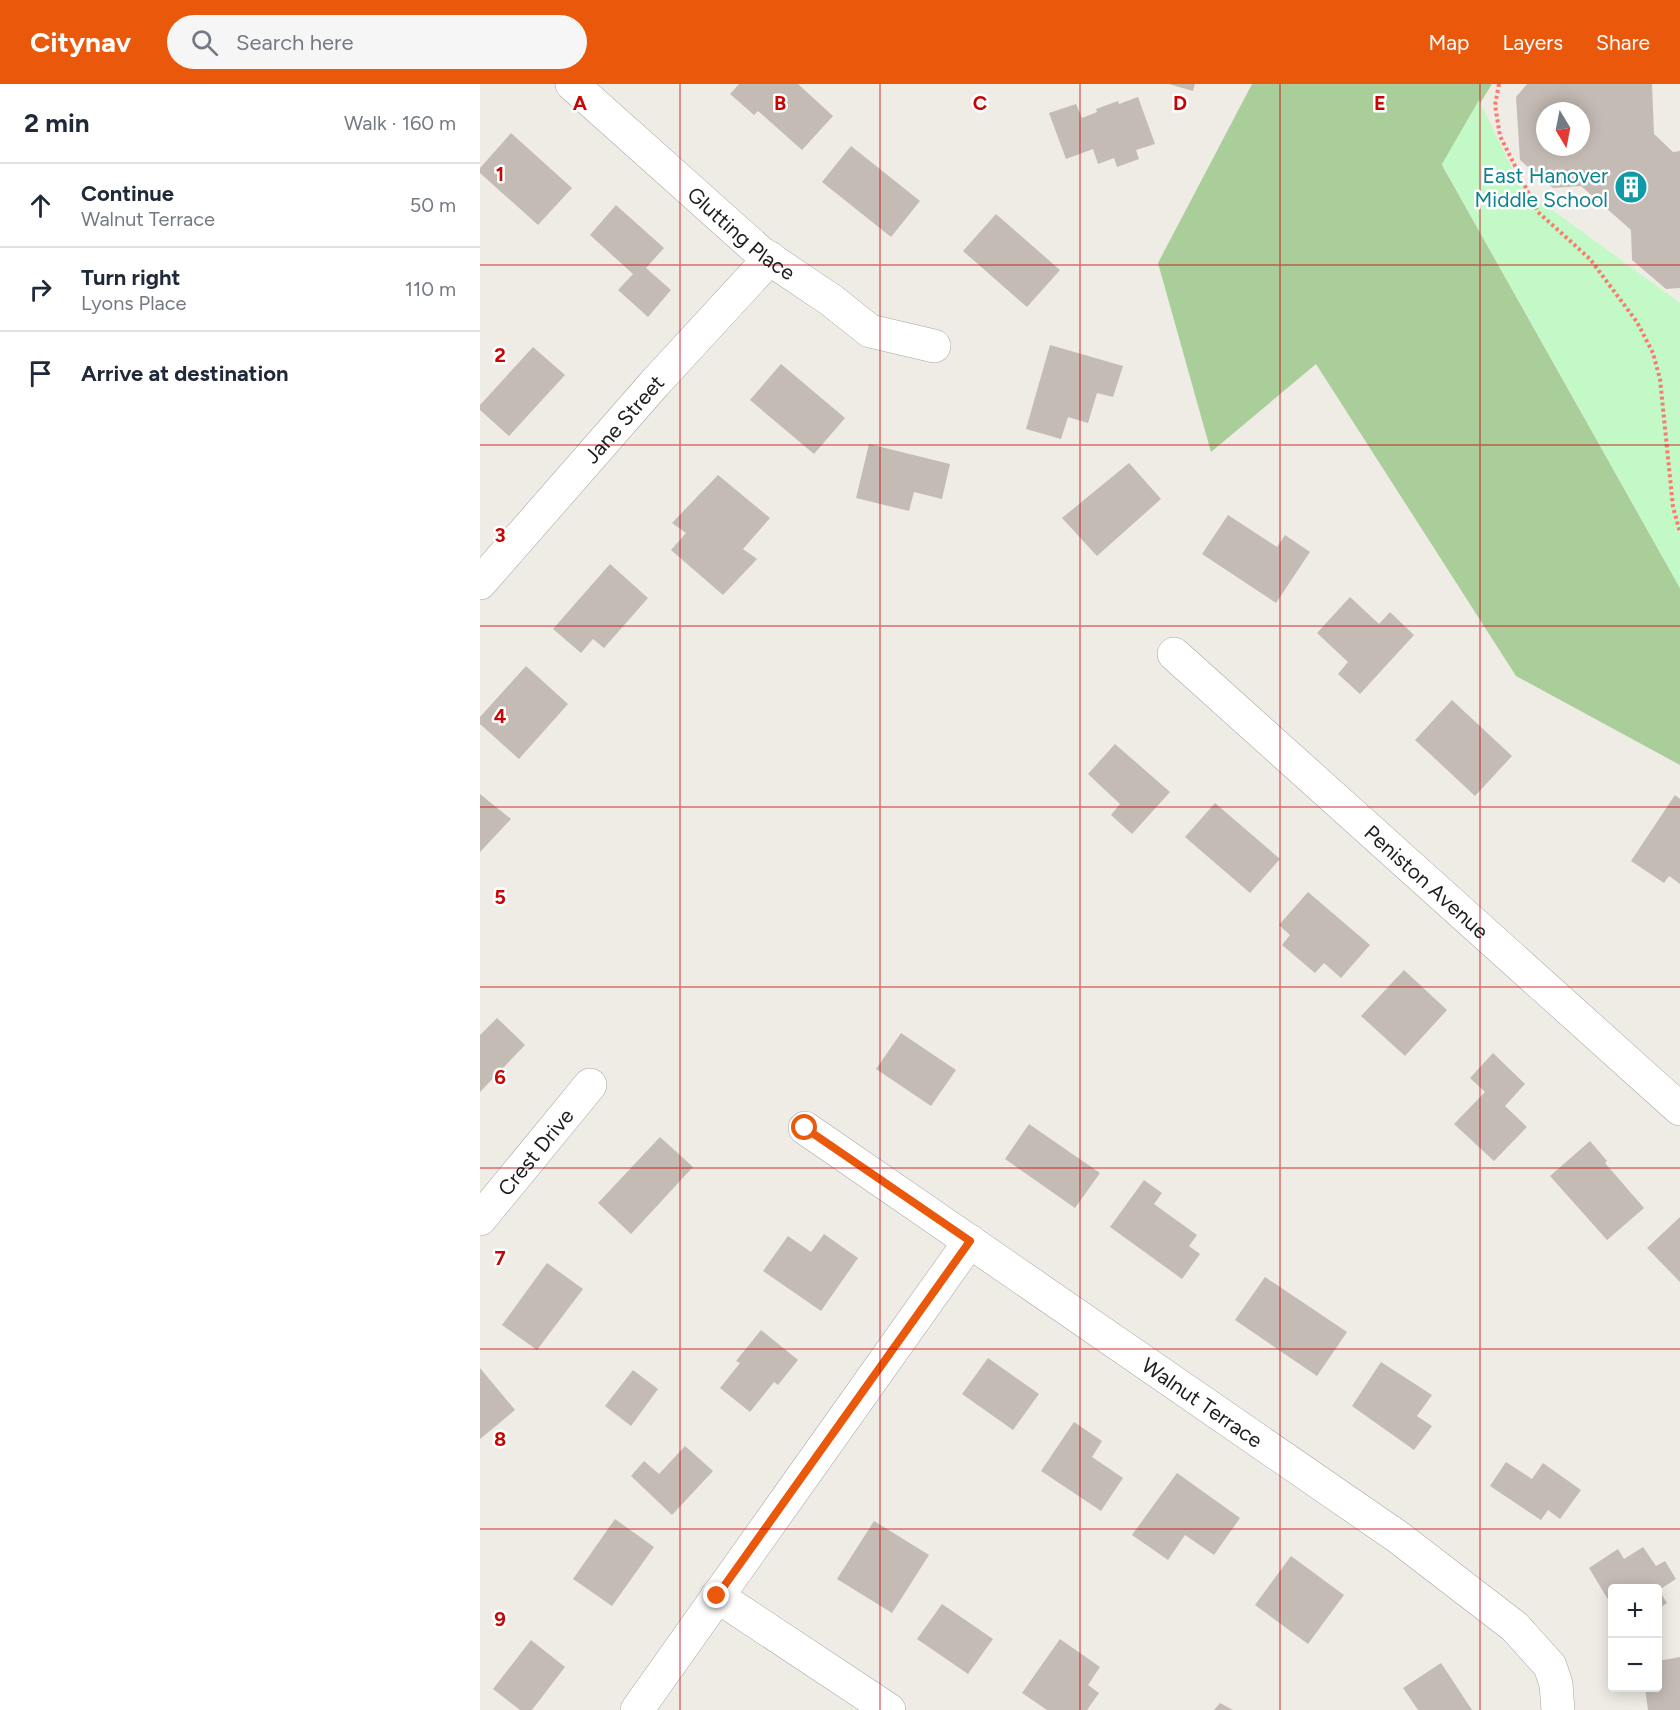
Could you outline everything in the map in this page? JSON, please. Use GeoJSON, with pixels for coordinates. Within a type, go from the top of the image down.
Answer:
{"type":"FeatureCollection","features":[{"type":"Feature","properties":{"kind":"street","name":"Glutting Place"},"geometry":{"type":"LineString","coordinates":[[573,84],[770,258],[831,300],[870,331],[934,346]]}},
{"type":"Feature","properties":{"kind":"street","name":"Jane Street"},"geometry":{"type":"LineString","coordinates":[[480,583],[654,384],[770,258]]}},
{"type":"Feature","properties":{"kind":"street","name":"Peniston Avenue"},"geometry":{"type":"LineString","coordinates":[[1174,654],[1680,1109]]}},
{"type":"Feature","properties":{"kind":"street","name":"Crest Drive"},"geometry":{"type":"LineString","coordinates":[[480,1219],[590,1085]]}},
{"type":"Feature","properties":{"kind":"street","name":"Walnut Terrace"},"geometry":{"type":"LineString","coordinates":[[805,1128],[1398,1537],[1515,1627],[1550,1666],[1556,1684],[1558,1710]]}},
{"type":"Feature","properties":{"kind":"street"},"geometry":{"type":"LineString","coordinates":[[637,1710],[970,1241]]}},
{"type":"Feature","properties":{"kind":"street"},"geometry":{"type":"LineString","coordinates":[[717,1596],[889,1710]]}},
{"type":"Feature","properties":{"kind":"path"},"geometry":{"type":"LineString","coordinates":[[1499,84],[1495,105],[1500,136],[1538,212],[1590,259],[1637,322],[1653,353],[1660,379],[1673,507],[1680,532]]}},
{"type":"Feature","properties":{"kind":"green space"},"geometry":{"type":"Polygon","coordinates":[[[1252,84],[1492,84],[1442,165],[1680,588],[1680,765],[1516,676],[1316,364],[1211,452],[1158,263],[1252,84]]]}},
{"type":"Feature","properties":{"kind":"green space"},"geometry":{"type":"Polygon","coordinates":[[[1479,100],[1521,187],[1680,303],[1680,588],[1442,164],[1479,100]]]}},
{"type":"Feature","properties":{"kind":"building"},"geometry":{"type":"Polygon","coordinates":[[[739,84],[798,84],[833,116],[802,150],[758,111],[754,115],[730,94],[739,84]]]}},
{"type":"Feature","properties":{"kind":"building"},"geometry":{"type":"Polygon","coordinates":[[[1169,84],[1195,84],[1193,91],[1169,84]]]}},
{"type":"Feature","properties":{"kind":"building","name":"East Hanover Middle School"},"geometry":{"type":"Polygon","coordinates":[[[1527,84],[1652,84],[1654,134],[1673,152],[1680,151],[1680,288],[1666,289],[1632,260],[1631,230],[1581,186],[1553,188],[1520,160],[1516,97],[1527,84]]]}},
{"type":"Feature","properties":{"kind":"building"},"geometry":{"type":"Polygon","coordinates":[[[1138,97],[1155,144],[1136,150],[1139,159],[1117,167],[1114,158],[1098,164],[1093,149],[1066,159],[1049,113],[1076,104],[1082,118],[1097,112],[1096,109],[1138,97]]]}},
{"type":"Feature","properties":{"kind":"building"},"geometry":{"type":"Polygon","coordinates":[[[511,133],[572,188],[538,225],[480,173],[480,168],[511,133]]]}},
{"type":"Feature","properties":{"kind":"building"},"geometry":{"type":"Polygon","coordinates":[[[851,146],[920,201],[891,237],[822,182],[851,146]]]}},
{"type":"Feature","properties":{"kind":"building"},"geometry":{"type":"Polygon","coordinates":[[[616,205],[664,248],[646,268],[671,290],[648,317],[618,290],[633,274],[590,235],[616,205]]]}},
{"type":"Feature","properties":{"kind":"building"},"geometry":{"type":"Polygon","coordinates":[[[996,214],[1060,270],[1027,307],[963,251],[996,214]]]}},
{"type":"Feature","properties":{"kind":"building"},"geometry":{"type":"Polygon","coordinates":[[[1050,345],[1123,366],[1113,397],[1097,393],[1088,423],[1068,417],[1061,439],[1026,429],[1050,345]]]}},
{"type":"Feature","properties":{"kind":"building"},"geometry":{"type":"Polygon","coordinates":[[[533,347],[565,375],[509,436],[480,410],[480,405],[533,347]]]}},
{"type":"Feature","properties":{"kind":"building"},"geometry":{"type":"Polygon","coordinates":[[[781,364],[845,418],[814,454],[750,400],[781,364]]]}},
{"type":"Feature","properties":{"kind":"building"},"geometry":{"type":"Polygon","coordinates":[[[869,444],[950,464],[942,499],[914,492],[909,511],[856,498],[869,444]]]}},
{"type":"Feature","properties":{"kind":"building"},"geometry":{"type":"Polygon","coordinates":[[[1129,463],[1161,499],[1097,556],[1062,518],[1129,463]]]}},
{"type":"Feature","properties":{"kind":"building"},"geometry":{"type":"Polygon","coordinates":[[[718,475],[770,518],[743,549],[757,559],[723,595],[671,550],[686,533],[672,523],[718,475]]]}},
{"type":"Feature","properties":{"kind":"building"},"geometry":{"type":"Polygon","coordinates":[[[1228,515],[1277,547],[1285,535],[1310,552],[1276,603],[1202,554],[1228,515]]]}},
{"type":"Feature","properties":{"kind":"building"},"geometry":{"type":"Polygon","coordinates":[[[610,564],[648,598],[604,648],[593,639],[581,653],[553,629],[610,564]]]}},
{"type":"Feature","properties":{"kind":"building"},"geometry":{"type":"Polygon","coordinates":[[[1350,597],[1379,624],[1390,612],[1414,635],[1360,694],[1338,674],[1348,662],[1317,633],[1350,597]]]}},
{"type":"Feature","properties":{"kind":"building"},"geometry":{"type":"Polygon","coordinates":[[[526,666],[568,704],[519,759],[480,724],[480,717],[526,666]]]}},
{"type":"Feature","properties":{"kind":"building"},"geometry":{"type":"Polygon","coordinates":[[[1452,700],[1512,756],[1475,796],[1415,740],[1452,700]]]}},
{"type":"Feature","properties":{"kind":"building"},"geometry":{"type":"Polygon","coordinates":[[[1115,744],[1170,792],[1132,834],[1111,815],[1120,804],[1088,774],[1115,744]]]}},
{"type":"Feature","properties":{"kind":"building"},"geometry":{"type":"Polygon","coordinates":[[[480,794],[511,819],[480,852],[480,794]]]}},
{"type":"Feature","properties":{"kind":"building"},"geometry":{"type":"Polygon","coordinates":[[[1675,795],[1680,799],[1680,884],[1669,876],[1664,883],[1631,861],[1675,795]]]}},
{"type":"Feature","properties":{"kind":"building"},"geometry":{"type":"Polygon","coordinates":[[[1215,803],[1280,859],[1250,893],[1185,837],[1215,803]]]}},
{"type":"Feature","properties":{"kind":"building"},"geometry":{"type":"Polygon","coordinates":[[[1308,892],[1370,945],[1341,978],[1324,963],[1315,973],[1282,945],[1290,935],[1279,925],[1308,892]]]}},
{"type":"Feature","properties":{"kind":"building"},"geometry":{"type":"Polygon","coordinates":[[[1404,970],[1447,1010],[1405,1056],[1361,1016],[1404,970]]]}},
{"type":"Feature","properties":{"kind":"building"},"geometry":{"type":"Polygon","coordinates":[[[497,1018],[525,1045],[480,1092],[480,1035],[497,1018]]]}},
{"type":"Feature","properties":{"kind":"building"},"geometry":{"type":"Polygon","coordinates":[[[901,1033],[956,1070],[931,1106],[876,1069],[901,1033]]]}},
{"type":"Feature","properties":{"kind":"building"},"geometry":{"type":"Polygon","coordinates":[[[1493,1053],[1525,1084],[1505,1106],[1527,1127],[1494,1161],[1454,1124],[1485,1092],[1470,1078],[1493,1053]]]}},
{"type":"Feature","properties":{"kind":"building"},"geometry":{"type":"Polygon","coordinates":[[[1029,1124],[1100,1173],[1075,1208],[1005,1159],[1029,1124]]]}},
{"type":"Feature","properties":{"kind":"building"},"geometry":{"type":"Polygon","coordinates":[[[660,1137],[693,1167],[631,1234],[598,1203],[660,1137]]]}},
{"type":"Feature","properties":{"kind":"building"},"geometry":{"type":"Polygon","coordinates":[[[1590,1141],[1607,1161],[1605,1163],[1644,1208],[1607,1240],[1550,1176],[1590,1141]]]}},
{"type":"Feature","properties":{"kind":"building"},"geometry":{"type":"Polygon","coordinates":[[[1144,1180],[1162,1193],[1154,1204],[1197,1235],[1189,1246],[1200,1254],[1182,1279],[1110,1227],[1144,1180]]]}},
{"type":"Feature","properties":{"kind":"building"},"geometry":{"type":"Polygon","coordinates":[[[1680,1217],[1680,1282],[1647,1248],[1680,1217]]]}},
{"type":"Feature","properties":{"kind":"building"},"geometry":{"type":"Polygon","coordinates":[[[824,1234],[858,1258],[821,1311],[763,1271],[788,1236],[811,1252],[824,1234]]]}},
{"type":"Feature","properties":{"kind":"building"},"geometry":{"type":"Polygon","coordinates":[[[547,1263],[583,1289],[537,1350],[502,1325],[547,1263]]]}},
{"type":"Feature","properties":{"kind":"building"},"geometry":{"type":"Polygon","coordinates":[[[1265,1277],[1347,1332],[1317,1376],[1235,1320],[1265,1277]]]}},
{"type":"Feature","properties":{"kind":"building"},"geometry":{"type":"Polygon","coordinates":[[[761,1330],[798,1360],[778,1385],[774,1382],[750,1412],[720,1388],[740,1363],[736,1361],[761,1330]]]}},
{"type":"Feature","properties":{"kind":"building"},"geometry":{"type":"Polygon","coordinates":[[[988,1358],[1039,1394],[1013,1430],[962,1394],[988,1358]]]}},
{"type":"Feature","properties":{"kind":"building"},"geometry":{"type":"Polygon","coordinates":[[[1381,1362],[1432,1395],[1417,1416],[1432,1426],[1414,1450],[1352,1406],[1381,1362]]]}},
{"type":"Feature","properties":{"kind":"building"},"geometry":{"type":"Polygon","coordinates":[[[480,1368],[515,1410],[480,1439],[480,1368]]]}},
{"type":"Feature","properties":{"kind":"building"},"geometry":{"type":"Polygon","coordinates":[[[633,1370],[658,1389],[631,1426],[605,1406],[633,1370]]]}},
{"type":"Feature","properties":{"kind":"building"},"geometry":{"type":"Polygon","coordinates":[[[1074,1422],[1102,1441],[1092,1457],[1123,1478],[1101,1511],[1041,1471],[1074,1422]]]}},
{"type":"Feature","properties":{"kind":"building"},"geometry":{"type":"Polygon","coordinates":[[[685,1446],[713,1471],[672,1515],[631,1476],[644,1461],[659,1474],[685,1446]]]}},
{"type":"Feature","properties":{"kind":"building"},"geometry":{"type":"Polygon","coordinates":[[[1506,1462],[1532,1479],[1543,1463],[1581,1490],[1560,1519],[1548,1510],[1541,1520],[1490,1486],[1506,1462]]]}},
{"type":"Feature","properties":{"kind":"building"},"geometry":{"type":"Polygon","coordinates":[[[1177,1473],[1240,1518],[1214,1555],[1185,1535],[1168,1560],[1132,1535],[1177,1473]]]}},
{"type":"Feature","properties":{"kind":"building"},"geometry":{"type":"Polygon","coordinates":[[[615,1519],[654,1547],[612,1606],[573,1579],[615,1519]]]}},
{"type":"Feature","properties":{"kind":"building"},"geometry":{"type":"Polygon","coordinates":[[[874,1521],[929,1555],[892,1613],[837,1579],[874,1521]]]}},
{"type":"Feature","properties":{"kind":"building"},"geometry":{"type":"Polygon","coordinates":[[[1643,1547],[1656,1566],[1665,1561],[1676,1579],[1662,1588],[1662,1584],[1608,1584],[1608,1599],[1589,1568],[1618,1549],[1624,1559],[1643,1547]]]}},
{"type":"Feature","properties":{"kind":"building"},"geometry":{"type":"Polygon","coordinates":[[[1291,1556],[1344,1595],[1308,1644],[1255,1605],[1291,1556]]]}},
{"type":"Feature","properties":{"kind":"building"},"geometry":{"type":"Polygon","coordinates":[[[1662,1595],[1667,1603],[1662,1606],[1662,1595]]]}},
{"type":"Feature","properties":{"kind":"building"},"geometry":{"type":"Polygon","coordinates":[[[942,1604],[993,1639],[968,1674],[917,1639],[942,1604]]]}},
{"type":"Feature","properties":{"kind":"building"},"geometry":{"type":"Polygon","coordinates":[[[1060,1639],[1100,1667],[1088,1685],[1099,1693],[1087,1710],[1047,1710],[1022,1693],[1060,1639]]]}},
{"type":"Feature","properties":{"kind":"building"},"geometry":{"type":"Polygon","coordinates":[[[531,1640],[565,1667],[532,1710],[520,1710],[493,1689],[531,1640]]]}},
{"type":"Feature","properties":{"kind":"building"},"geometry":{"type":"Polygon","coordinates":[[[1680,1657],[1680,1710],[1648,1710],[1646,1692],[1662,1692],[1662,1660],[1680,1657]]]}},
{"type":"Feature","properties":{"kind":"building"},"geometry":{"type":"Polygon","coordinates":[[[1441,1663],[1472,1710],[1418,1710],[1403,1688],[1441,1663]]]}},
{"type":"Feature","properties":{"kind":"building"},"geometry":{"type":"Polygon","coordinates":[[[1220,1703],[1233,1710],[1214,1710],[1220,1703]]]}},
{"type":"Feature","properties":{"kind":"place","name":"East Hanover Middle School"},"geometry":{"type":"Point","coordinates":[1631,187]}},
{"type":"Feature","properties":{"kind":"route"},"geometry":{"type":"LineString","coordinates":[[717,1596],[970,1241],[805,1128]]}}]}
